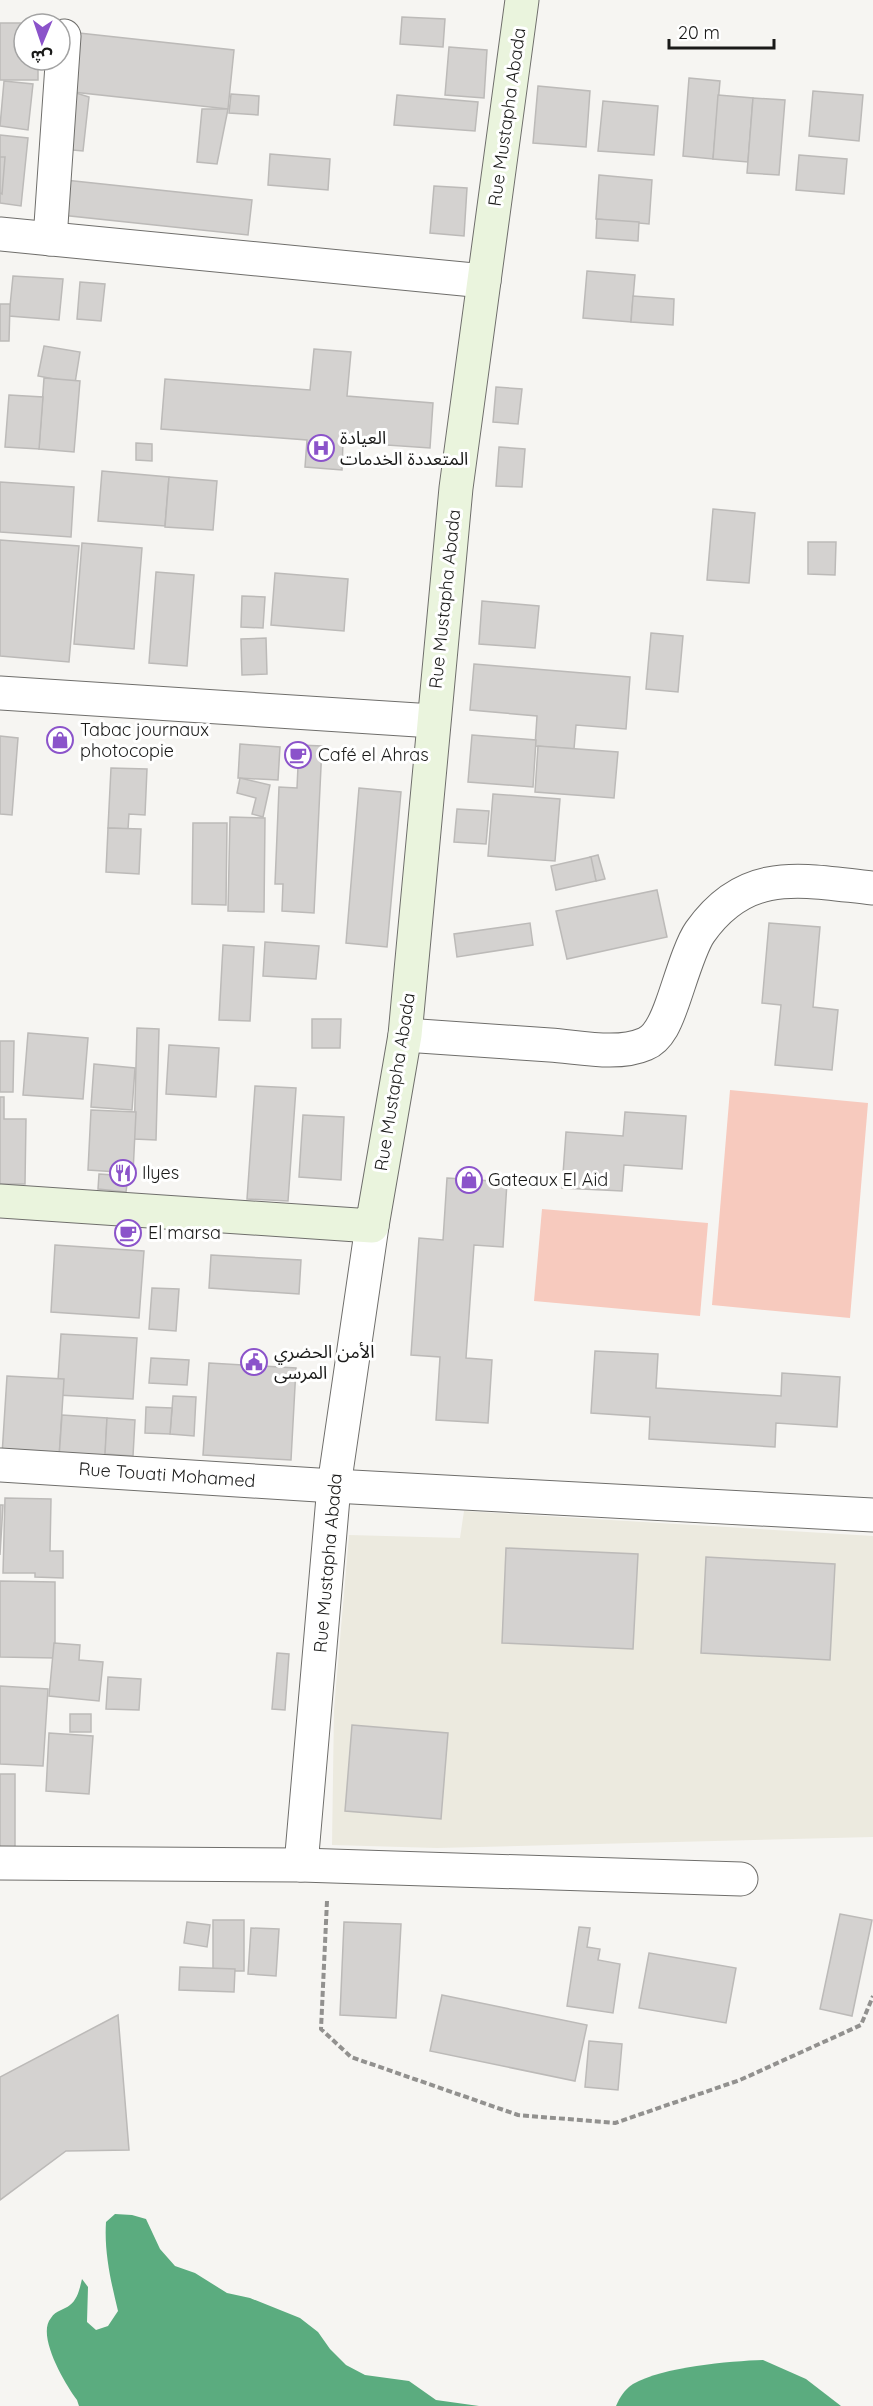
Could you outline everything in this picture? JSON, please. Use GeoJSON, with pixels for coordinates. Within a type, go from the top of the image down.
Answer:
{"type":"FeatureCollection","features":[{"type":"Feature","properties":{"kind":"main road","name":"Rue Mustapha Abada"},"geometry":{"type":"LineString","coordinates":[[372,1226],[405,1035],[456,488],[522,0]]}},
{"type":"Feature","properties":{"kind":"main road"},"geometry":{"type":"LineString","coordinates":[[0,1201],[372,1226]]}},
{"type":"Feature","properties":{"kind":"street"},"geometry":{"type":"LineString","coordinates":[[50,239],[62,72]]}},
{"type":"Feature","properties":{"kind":"street"},"geometry":{"type":"LineString","coordinates":[[0,234],[484,281]]}},
{"type":"Feature","properties":{"kind":"street"},"geometry":{"type":"LineString","coordinates":[[0,693],[433,721]]}},
{"type":"Feature","properties":{"kind":"street"},"geometry":{"type":"LineString","coordinates":[[405,1035],[611,1050],[646,1044],[658,1034],[666,1020],[699,933],[717,912],[737,896],[765,883],[791,879],[873,888]]}},
{"type":"Feature","properties":{"kind":"street","name":"Rue Mustapha Abada"},"geometry":{"type":"LineString","coordinates":[[301,1865],[334,1486],[372,1226]]}},
{"type":"Feature","properties":{"kind":"street","name":"Rue Touati Mohamed"},"geometry":{"type":"LineString","coordinates":[[0,1465],[334,1486],[873,1515]]}},
{"type":"Feature","properties":{"kind":"street"},"geometry":{"type":"LineString","coordinates":[[0,1863],[301,1865],[741,1879]]}},
{"type":"Feature","properties":{"kind":"path"},"geometry":{"type":"LineString","coordinates":[[301,1865],[328,1881],[321,2030],[351,2057],[518,2115],[615,2123],[740,2080],[861,2025],[873,1996]]}},
{"type":"Feature","properties":{"kind":"shaded area"},"geometry":{"type":"Polygon","coordinates":[[[730,1090],[868,1103],[850,1318],[712,1305],[730,1090]]]}},
{"type":"Feature","properties":{"kind":"shaded area"},"geometry":{"type":"Polygon","coordinates":[[[542,1209],[708,1223],[700,1316],[534,1301],[542,1209]]]}},
{"type":"Feature","properties":{"kind":"shaded area"},"geometry":{"type":"Polygon","coordinates":[[[464,1511],[873,1536],[873,1837],[437,1848],[332,1845],[334,1709],[349,1535],[460,1538],[464,1511]]]}},
{"type":"Feature","properties":{"kind":"shaded area"},"geometry":{"type":"Polygon","coordinates":[[[115,2214],[146,2219],[160,2249],[175,2266],[195,2273],[227,2293],[250,2298],[300,2318],[318,2332],[330,2349],[346,2365],[365,2375],[409,2381],[436,2400],[479,2406],[79,2406],[49,2347],[47,2326],[53,2315],[75,2300],[82,2279],[88,2287],[87,2322],[96,2330],[108,2326],[118,2311],[106,2244],[106,2222],[115,2214]]]}},
{"type":"Feature","properties":{"kind":"shaded area"},"geometry":{"type":"Polygon","coordinates":[[[763,2360],[806,2379],[841,2406],[616,2406],[630,2386],[661,2373],[715,2364],[763,2360]]]}},
{"type":"Feature","properties":{"kind":"building"},"geometry":{"type":"Polygon","coordinates":[[[402,17],[445,19],[443,47],[400,44],[402,17]]]}},
{"type":"Feature","properties":{"kind":"building"},"geometry":{"type":"Polygon","coordinates":[[[0,23],[12,23],[12,72],[38,72],[38,80],[0,80],[0,23]]]}},
{"type":"Feature","properties":{"kind":"building"},"geometry":{"type":"Polygon","coordinates":[[[79,33],[234,50],[228,109],[73,92],[79,33]]]}},
{"type":"Feature","properties":{"kind":"building"},"geometry":{"type":"Polygon","coordinates":[[[449,47],[487,50],[484,98],[445,95],[449,47]]]}},
{"type":"Feature","properties":{"kind":"building"},"geometry":{"type":"Polygon","coordinates":[[[689,78],[720,81],[713,159],[683,156],[689,78]]]}},
{"type":"Feature","properties":{"kind":"building"},"geometry":{"type":"Polygon","coordinates":[[[4,81],[33,84],[28,130],[0,126],[4,81]]]}},
{"type":"Feature","properties":{"kind":"building"},"geometry":{"type":"Polygon","coordinates":[[[538,86],[590,91],[586,147],[533,143],[538,86]]]}},
{"type":"Feature","properties":{"kind":"building"},"geometry":{"type":"Polygon","coordinates":[[[813,91],[863,95],[859,141],[809,136],[813,91]]]}},
{"type":"Feature","properties":{"kind":"building"},"geometry":{"type":"Polygon","coordinates":[[[73,92],[89,97],[83,151],[62,149],[73,92]]]}},
{"type":"Feature","properties":{"kind":"building"},"geometry":{"type":"Polygon","coordinates":[[[231,94],[259,96],[258,115],[229,113],[231,94]]]}},
{"type":"Feature","properties":{"kind":"building"},"geometry":{"type":"Polygon","coordinates":[[[397,95],[478,102],[475,131],[394,125],[397,95]]]}},
{"type":"Feature","properties":{"kind":"building"},"geometry":{"type":"Polygon","coordinates":[[[718,95],[753,98],[748,162],[713,159],[718,95]]]}},
{"type":"Feature","properties":{"kind":"building"},"geometry":{"type":"Polygon","coordinates":[[[753,98],[785,100],[779,175],[747,173],[753,98]]]}},
{"type":"Feature","properties":{"kind":"building"},"geometry":{"type":"Polygon","coordinates":[[[603,101],[658,106],[654,155],[598,151],[603,101]]]}},
{"type":"Feature","properties":{"kind":"building"},"geometry":{"type":"Polygon","coordinates":[[[202,109],[228,109],[217,164],[197,162],[202,109]]]}},
{"type":"Feature","properties":{"kind":"building"},"geometry":{"type":"Polygon","coordinates":[[[0,135],[28,138],[21,206],[0,203],[0,135]]]}},
{"type":"Feature","properties":{"kind":"building"},"geometry":{"type":"Polygon","coordinates":[[[270,154],[330,159],[328,190],[268,185],[270,154]]]}},
{"type":"Feature","properties":{"kind":"building"},"geometry":{"type":"Polygon","coordinates":[[[799,155],[847,159],[844,194],[796,190],[799,155]]]}},
{"type":"Feature","properties":{"kind":"building"},"geometry":{"type":"Polygon","coordinates":[[[0,157],[5,157],[2,194],[0,193],[0,157]]]}},
{"type":"Feature","properties":{"kind":"building"},"geometry":{"type":"Polygon","coordinates":[[[599,175],[652,180],[649,224],[596,219],[599,175]]]}},
{"type":"Feature","properties":{"kind":"building"},"geometry":{"type":"Polygon","coordinates":[[[65,180],[252,200],[248,235],[61,215],[65,180]]]}},
{"type":"Feature","properties":{"kind":"building"},"geometry":{"type":"Polygon","coordinates":[[[434,186],[467,188],[464,236],[430,233],[434,186]]]}},
{"type":"Feature","properties":{"kind":"building"},"geometry":{"type":"Polygon","coordinates":[[[597,219],[639,222],[638,241],[596,238],[597,219]]]}},
{"type":"Feature","properties":{"kind":"building"},"geometry":{"type":"Polygon","coordinates":[[[587,271],[635,275],[631,322],[583,318],[587,271]]]}},
{"type":"Feature","properties":{"kind":"building"},"geometry":{"type":"Polygon","coordinates":[[[13,276],[63,279],[59,320],[9,316],[13,276]]]}},
{"type":"Feature","properties":{"kind":"building"},"geometry":{"type":"Polygon","coordinates":[[[80,282],[105,284],[101,321],[77,319],[80,282]]]}},
{"type":"Feature","properties":{"kind":"building"},"geometry":{"type":"Polygon","coordinates":[[[633,296],[674,299],[673,325],[631,322],[633,296]]]}},
{"type":"Feature","properties":{"kind":"building"},"geometry":{"type":"Polygon","coordinates":[[[0,304],[10,304],[9,341],[0,341],[0,304]]]}},
{"type":"Feature","properties":{"kind":"building"},"geometry":{"type":"Polygon","coordinates":[[[44,346],[80,352],[75,383],[38,376],[44,346]]]}},
{"type":"Feature","properties":{"kind":"building"},"geometry":{"type":"Polygon","coordinates":[[[314,349],[351,352],[347,396],[433,403],[430,448],[343,442],[342,470],[305,467],[307,440],[161,429],[165,379],[310,390],[314,349]]]}},
{"type":"Feature","properties":{"kind":"building"},"geometry":{"type":"Polygon","coordinates":[[[44,378],[80,381],[74,452],[39,449],[44,378]]]}},
{"type":"Feature","properties":{"kind":"building"},"geometry":{"type":"Polygon","coordinates":[[[496,387],[522,389],[518,424],[493,422],[496,387]]]}},
{"type":"Feature","properties":{"kind":"building"},"geometry":{"type":"Polygon","coordinates":[[[9,395],[43,397],[39,449],[5,447],[9,395]]]}},
{"type":"Feature","properties":{"kind":"building"},"geometry":{"type":"Polygon","coordinates":[[[136,443],[152,444],[152,461],[136,460],[136,443]]]}},
{"type":"Feature","properties":{"kind":"building"},"geometry":{"type":"Polygon","coordinates":[[[499,447],[525,449],[522,487],[496,486],[499,447]]]}},
{"type":"Feature","properties":{"kind":"building"},"geometry":{"type":"Polygon","coordinates":[[[102,471],[169,477],[165,526],[98,521],[102,471]]]}},
{"type":"Feature","properties":{"kind":"building"},"geometry":{"type":"Polygon","coordinates":[[[169,477],[217,481],[213,530],[165,527],[169,477]]]}},
{"type":"Feature","properties":{"kind":"building"},"geometry":{"type":"Polygon","coordinates":[[[0,482],[74,487],[71,537],[0,532],[0,482]]]}},
{"type":"Feature","properties":{"kind":"building"},"geometry":{"type":"Polygon","coordinates":[[[713,509],[755,513],[749,583],[707,580],[713,509]]]}},
{"type":"Feature","properties":{"kind":"building"},"geometry":{"type":"Polygon","coordinates":[[[0,540],[79,546],[69,662],[0,656],[0,540]]]}},
{"type":"Feature","properties":{"kind":"building"},"geometry":{"type":"Polygon","coordinates":[[[808,542],[836,542],[835,575],[808,574],[808,542]]]}},
{"type":"Feature","properties":{"kind":"building"},"geometry":{"type":"Polygon","coordinates":[[[82,543],[142,548],[134,649],[74,644],[82,543]]]}},
{"type":"Feature","properties":{"kind":"building"},"geometry":{"type":"Polygon","coordinates":[[[156,572],[194,575],[187,666],[149,663],[156,572]]]}},
{"type":"Feature","properties":{"kind":"building"},"geometry":{"type":"Polygon","coordinates":[[[275,573],[348,579],[344,631],[271,625],[275,573]]]}},
{"type":"Feature","properties":{"kind":"building"},"geometry":{"type":"Polygon","coordinates":[[[242,596],[265,597],[263,628],[241,627],[242,596]]]}},
{"type":"Feature","properties":{"kind":"building"},"geometry":{"type":"Polygon","coordinates":[[[482,601],[539,606],[535,648],[479,644],[482,601]]]}},
{"type":"Feature","properties":{"kind":"building"},"geometry":{"type":"Polygon","coordinates":[[[651,633],[683,636],[678,692],[646,689],[651,633]]]}},
{"type":"Feature","properties":{"kind":"building"},"geometry":{"type":"Polygon","coordinates":[[[266,638],[267,674],[242,675],[241,639],[266,638]]]}},
{"type":"Feature","properties":{"kind":"building"},"geometry":{"type":"Polygon","coordinates":[[[474,664],[630,677],[626,729],[576,725],[574,749],[535,746],[537,716],[470,710],[474,664]]]}},
{"type":"Feature","properties":{"kind":"building"},"geometry":{"type":"Polygon","coordinates":[[[472,735],[536,740],[533,787],[468,782],[472,735]]]}},
{"type":"Feature","properties":{"kind":"building"},"geometry":{"type":"Polygon","coordinates":[[[0,736],[18,738],[12,815],[0,814],[0,736]]]}},
{"type":"Feature","properties":{"kind":"building"},"geometry":{"type":"Polygon","coordinates":[[[240,744],[280,747],[278,780],[238,778],[240,744]]]}},
{"type":"Feature","properties":{"kind":"building"},"geometry":{"type":"Polygon","coordinates":[[[299,745],[322,746],[314,913],[282,911],[283,884],[275,884],[279,787],[297,788],[299,745]]]}},
{"type":"Feature","properties":{"kind":"building"},"geometry":{"type":"Polygon","coordinates":[[[538,746],[618,752],[614,798],[535,792],[538,746]]]}},
{"type":"Feature","properties":{"kind":"building"},"geometry":{"type":"Polygon","coordinates":[[[111,768],[147,769],[145,815],[129,814],[128,829],[108,828],[111,768]]]}},
{"type":"Feature","properties":{"kind":"building"},"geometry":{"type":"Polygon","coordinates":[[[240,778],[270,785],[263,817],[252,814],[256,798],[237,793],[240,778]]]}},
{"type":"Feature","properties":{"kind":"building"},"geometry":{"type":"Polygon","coordinates":[[[359,788],[401,792],[387,947],[346,943],[359,788]]]}},
{"type":"Feature","properties":{"kind":"building"},"geometry":{"type":"Polygon","coordinates":[[[493,794],[560,799],[555,861],[488,856],[493,794]]]}},
{"type":"Feature","properties":{"kind":"building"},"geometry":{"type":"Polygon","coordinates":[[[457,809],[489,811],[486,844],[454,842],[457,809]]]}},
{"type":"Feature","properties":{"kind":"building"},"geometry":{"type":"Polygon","coordinates":[[[230,817],[265,818],[264,912],[228,911],[230,817]]]}},
{"type":"Feature","properties":{"kind":"building"},"geometry":{"type":"Polygon","coordinates":[[[193,823],[227,823],[226,905],[192,904],[193,823]]]}},
{"type":"Feature","properties":{"kind":"building"},"geometry":{"type":"Polygon","coordinates":[[[108,828],[141,829],[139,874],[106,872],[108,828]]]}},
{"type":"Feature","properties":{"kind":"building"},"geometry":{"type":"Polygon","coordinates":[[[598,855],[605,879],[596,881],[590,857],[598,855]]]}},
{"type":"Feature","properties":{"kind":"building"},"geometry":{"type":"Polygon","coordinates":[[[591,857],[596,881],[556,890],[551,866],[591,857]]]}},
{"type":"Feature","properties":{"kind":"building"},"geometry":{"type":"Polygon","coordinates":[[[657,890],[667,937],[567,959],[556,911],[657,890]]]}},
{"type":"Feature","properties":{"kind":"building"},"geometry":{"type":"Polygon","coordinates":[[[530,923],[533,945],[457,957],[454,934],[530,923]]]}},
{"type":"Feature","properties":{"kind":"building"},"geometry":{"type":"Polygon","coordinates":[[[769,923],[820,927],[813,1007],[838,1010],[832,1070],[775,1065],[781,1005],[762,1003],[769,923]]]}},
{"type":"Feature","properties":{"kind":"building"},"geometry":{"type":"Polygon","coordinates":[[[265,942],[319,946],[316,979],[263,976],[265,942]]]}},
{"type":"Feature","properties":{"kind":"building"},"geometry":{"type":"Polygon","coordinates":[[[223,945],[254,947],[250,1021],[219,1020],[223,945]]]}},
{"type":"Feature","properties":{"kind":"building"},"geometry":{"type":"Polygon","coordinates":[[[312,1019],[341,1019],[340,1048],[312,1048],[312,1019]]]}},
{"type":"Feature","properties":{"kind":"building"},"geometry":{"type":"Polygon","coordinates":[[[137,1028],[159,1029],[156,1140],[134,1139],[137,1028]]]}},
{"type":"Feature","properties":{"kind":"building"},"geometry":{"type":"Polygon","coordinates":[[[28,1033],[88,1038],[83,1099],[23,1095],[28,1033]]]}},
{"type":"Feature","properties":{"kind":"building"},"geometry":{"type":"Polygon","coordinates":[[[0,1041],[14,1041],[13,1092],[0,1092],[0,1041]]]}},
{"type":"Feature","properties":{"kind":"building"},"geometry":{"type":"Polygon","coordinates":[[[169,1045],[219,1048],[216,1097],[166,1094],[169,1045]]]}},
{"type":"Feature","properties":{"kind":"building"},"geometry":{"type":"Polygon","coordinates":[[[94,1064],[135,1068],[132,1110],[91,1107],[94,1064]]]}},
{"type":"Feature","properties":{"kind":"building"},"geometry":{"type":"Polygon","coordinates":[[[255,1086],[296,1088],[288,1201],[247,1199],[255,1086]]]}},
{"type":"Feature","properties":{"kind":"building"},"geometry":{"type":"Polygon","coordinates":[[[0,1097],[4,1097],[4,1119],[26,1119],[25,1184],[0,1184],[0,1097]]]}},
{"type":"Feature","properties":{"kind":"building"},"geometry":{"type":"Polygon","coordinates":[[[91,1110],[136,1112],[133,1173],[88,1170],[91,1110]]]}},
{"type":"Feature","properties":{"kind":"building"},"geometry":{"type":"Polygon","coordinates":[[[625,1112],[686,1116],[682,1169],[624,1165],[622,1191],[562,1188],[566,1132],[623,1136],[625,1112]]]}},
{"type":"Feature","properties":{"kind":"building"},"geometry":{"type":"Polygon","coordinates":[[[303,1115],[344,1117],[341,1180],[299,1177],[303,1115]]]}},
{"type":"Feature","properties":{"kind":"building"},"geometry":{"type":"Polygon","coordinates":[[[99,1174],[128,1176],[126,1192],[98,1189],[99,1174]]]}},
{"type":"Feature","properties":{"kind":"building"},"geometry":{"type":"Polygon","coordinates":[[[447,1178],[507,1182],[503,1247],[474,1245],[466,1358],[492,1360],[488,1423],[436,1420],[440,1357],[411,1355],[419,1238],[443,1240],[447,1178]]]}},
{"type":"Feature","properties":{"kind":"building"},"geometry":{"type":"Polygon","coordinates":[[[55,1245],[144,1251],[139,1318],[51,1312],[55,1245]]]}},
{"type":"Feature","properties":{"kind":"building"},"geometry":{"type":"Polygon","coordinates":[[[211,1255],[301,1260],[299,1294],[209,1288],[211,1255]]]}},
{"type":"Feature","properties":{"kind":"building"},"geometry":{"type":"Polygon","coordinates":[[[152,1288],[179,1289],[176,1331],[149,1329],[152,1288]]]}},
{"type":"Feature","properties":{"kind":"building"},"geometry":{"type":"Polygon","coordinates":[[[61,1334],[137,1338],[133,1399],[57,1395],[61,1334]]]}},
{"type":"Feature","properties":{"kind":"building"},"geometry":{"type":"Polygon","coordinates":[[[595,1351],[658,1354],[656,1388],[781,1396],[782,1373],[840,1377],[837,1427],[776,1423],[775,1447],[649,1439],[650,1417],[591,1413],[595,1351]]]}},
{"type":"Feature","properties":{"kind":"building"},"geometry":{"type":"Polygon","coordinates":[[[151,1358],[189,1360],[187,1385],[149,1383],[151,1358]]]}},
{"type":"Feature","properties":{"kind":"building"},"geometry":{"type":"Polygon","coordinates":[[[209,1363],[296,1368],[291,1460],[203,1455],[209,1363]]]}},
{"type":"Feature","properties":{"kind":"building"},"geometry":{"type":"Polygon","coordinates":[[[7,1376],[64,1379],[59,1458],[2,1455],[7,1376]]]}},
{"type":"Feature","properties":{"kind":"building"},"geometry":{"type":"Polygon","coordinates":[[[173,1396],[196,1397],[194,1436],[170,1434],[173,1396]]]}},
{"type":"Feature","properties":{"kind":"building"},"geometry":{"type":"Polygon","coordinates":[[[146,1407],[172,1408],[170,1434],[145,1433],[146,1407]]]}},
{"type":"Feature","properties":{"kind":"building"},"geometry":{"type":"Polygon","coordinates":[[[62,1415],[107,1418],[105,1460],[59,1458],[62,1415]]]}},
{"type":"Feature","properties":{"kind":"building"},"geometry":{"type":"Polygon","coordinates":[[[107,1418],[135,1420],[133,1456],[105,1454],[107,1418]]]}},
{"type":"Feature","properties":{"kind":"building"},"geometry":{"type":"Polygon","coordinates":[[[5,1498],[51,1499],[50,1551],[63,1551],[63,1578],[35,1577],[35,1573],[3,1573],[5,1498]]]}},
{"type":"Feature","properties":{"kind":"building"},"geometry":{"type":"Polygon","coordinates":[[[0,1505],[3,1505],[0,1555],[0,1505]]]}},
{"type":"Feature","properties":{"kind":"building"},"geometry":{"type":"Polygon","coordinates":[[[506,1548],[638,1554],[633,1649],[502,1643],[506,1548]]]}},
{"type":"Feature","properties":{"kind":"building"},"geometry":{"type":"Polygon","coordinates":[[[706,1557],[835,1564],[830,1660],[701,1653],[706,1557]]]}},
{"type":"Feature","properties":{"kind":"building"},"geometry":{"type":"Polygon","coordinates":[[[0,1581],[55,1582],[55,1658],[0,1657],[0,1581]]]}},
{"type":"Feature","properties":{"kind":"building"},"geometry":{"type":"Polygon","coordinates":[[[54,1643],[80,1645],[79,1660],[103,1662],[99,1701],[49,1696],[54,1643]]]}},
{"type":"Feature","properties":{"kind":"building"},"geometry":{"type":"Polygon","coordinates":[[[277,1653],[289,1654],[285,1710],[272,1709],[277,1653]]]}},
{"type":"Feature","properties":{"kind":"building"},"geometry":{"type":"Polygon","coordinates":[[[108,1677],[141,1679],[139,1710],[106,1709],[108,1677]]]}},
{"type":"Feature","properties":{"kind":"building"},"geometry":{"type":"Polygon","coordinates":[[[0,1686],[48,1689],[43,1766],[0,1764],[0,1686]]]}},
{"type":"Feature","properties":{"kind":"building"},"geometry":{"type":"Polygon","coordinates":[[[70,1714],[91,1714],[91,1732],[70,1732],[70,1714]]]}},
{"type":"Feature","properties":{"kind":"building"},"geometry":{"type":"Polygon","coordinates":[[[352,1725],[448,1733],[441,1819],[345,1811],[352,1725]]]}},
{"type":"Feature","properties":{"kind":"building"},"geometry":{"type":"Polygon","coordinates":[[[49,1733],[93,1736],[89,1794],[46,1791],[49,1733]]]}},
{"type":"Feature","properties":{"kind":"building"},"geometry":{"type":"Polygon","coordinates":[[[0,1774],[15,1774],[15,1848],[0,1848],[0,1774]]]}},
{"type":"Feature","properties":{"kind":"building"},"geometry":{"type":"Polygon","coordinates":[[[840,1914],[872,1920],[852,2016],[820,2009],[840,1914]]]}},
{"type":"Feature","properties":{"kind":"building"},"geometry":{"type":"Polygon","coordinates":[[[213,1920],[244,1920],[244,1971],[213,1971],[213,1920]]]}},
{"type":"Feature","properties":{"kind":"building"},"geometry":{"type":"Polygon","coordinates":[[[187,1922],[210,1925],[207,1947],[184,1943],[187,1922]]]}},
{"type":"Feature","properties":{"kind":"building"},"geometry":{"type":"Polygon","coordinates":[[[344,1922],[401,1924],[396,2018],[340,2015],[344,1922]]]}},
{"type":"Feature","properties":{"kind":"building"},"geometry":{"type":"Polygon","coordinates":[[[579,1927],[590,1928],[587,1947],[600,1949],[598,1960],[620,1964],[613,2013],[567,2006],[579,1927]]]}},
{"type":"Feature","properties":{"kind":"building"},"geometry":{"type":"Polygon","coordinates":[[[251,1928],[279,1929],[276,1976],[248,1974],[251,1928]]]}},
{"type":"Feature","properties":{"kind":"building"},"geometry":{"type":"Polygon","coordinates":[[[649,1953],[736,1968],[726,2023],[639,2008],[649,1953]]]}},
{"type":"Feature","properties":{"kind":"building"},"geometry":{"type":"Polygon","coordinates":[[[180,1967],[235,1969],[234,1992],[179,1990],[180,1967]]]}},
{"type":"Feature","properties":{"kind":"building"},"geometry":{"type":"Polygon","coordinates":[[[442,1995],[587,2025],[575,2081],[430,2051],[442,1995]]]}},
{"type":"Feature","properties":{"kind":"building"},"geometry":{"type":"Polygon","coordinates":[[[118,2015],[129,2150],[66,2151],[0,2200],[0,2077],[118,2015]]]}},
{"type":"Feature","properties":{"kind":"building"},"geometry":{"type":"Polygon","coordinates":[[[589,2041],[622,2044],[618,2090],[585,2087],[589,2041]]]}},
{"type":"Feature","properties":{"kind":"place","name":"العيادة المتعددة الخدمات"},"geometry":{"type":"Point","coordinates":[321,448]}},
{"type":"Feature","properties":{"kind":"place","name":"Tabac journaux photocopie"},"geometry":{"type":"Point","coordinates":[60,740]}},
{"type":"Feature","properties":{"kind":"place","name":"Café el Ahras"},"geometry":{"type":"Point","coordinates":[298,755]}},
{"type":"Feature","properties":{"kind":"place","name":"Ilyes"},"geometry":{"type":"Point","coordinates":[123,1173]}},
{"type":"Feature","properties":{"kind":"place","name":"Gateaux El Aid"},"geometry":{"type":"Point","coordinates":[469,1180]}},
{"type":"Feature","properties":{"kind":"place","name":"El marsa"},"geometry":{"type":"Point","coordinates":[128,1233]}},
{"type":"Feature","properties":{"kind":"place","name":"الأمن الحضري المرسى"},"geometry":{"type":"Point","coordinates":[254,1362]}}]}
